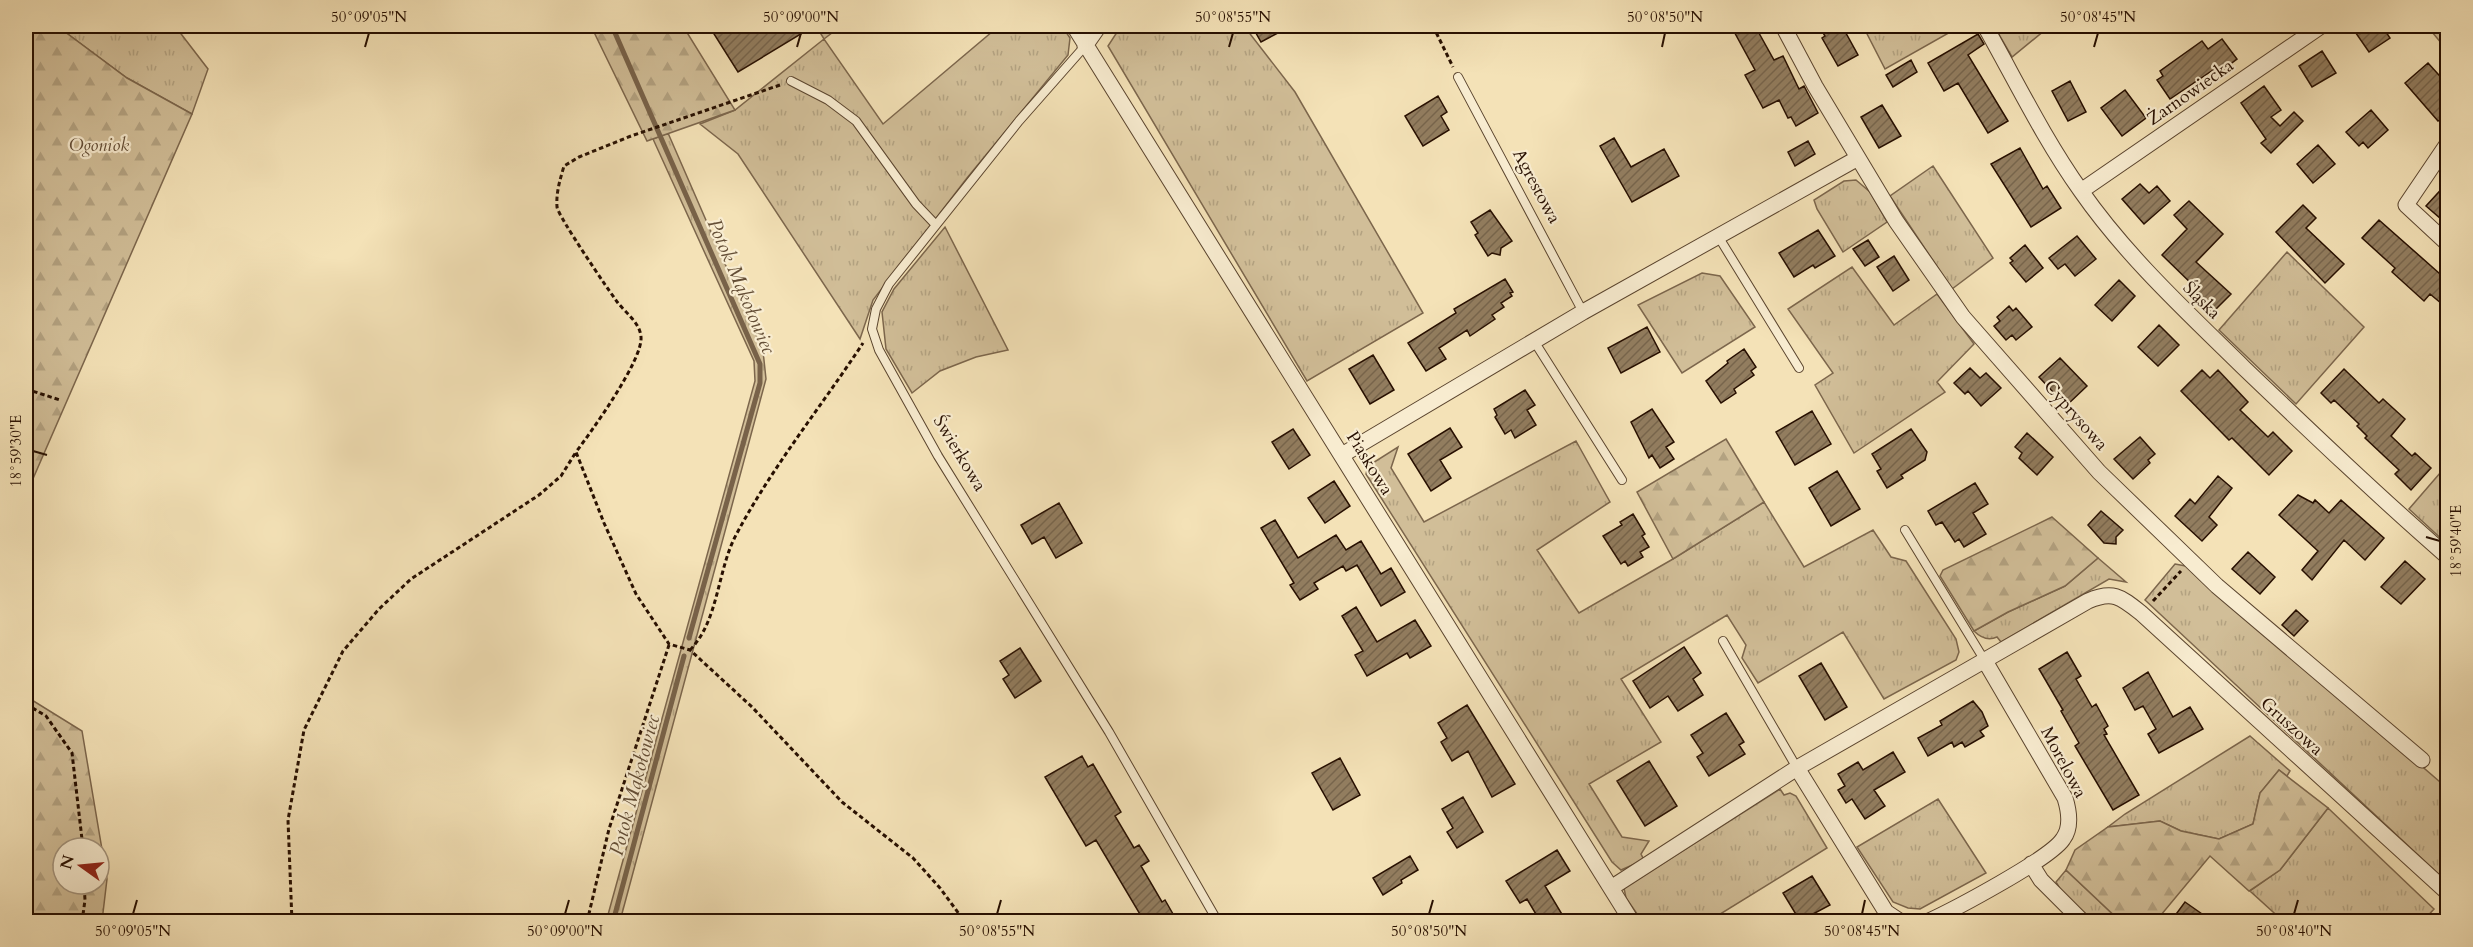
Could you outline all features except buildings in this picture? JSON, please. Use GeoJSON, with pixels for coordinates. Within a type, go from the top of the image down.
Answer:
{"type":"FeatureCollection","features":[{"type":"Feature","properties":{"kind":"street","name":"Piaskowa"},"geometry":{"type":"LineString","coordinates":[[1074,26],[1632,921]]}},
{"type":"Feature","properties":{"kind":"street"},"geometry":{"type":"LineString","coordinates":[[1085,46],[1099,26]]}},
{"type":"Feature","properties":{"kind":"street","name":"Cyprysowa"},"geometry":{"type":"LineString","coordinates":[[1783,26],[1815,86],[1896,221],[1963,317],[2099,472],[2191,561],[2217,586],[2422,760]]}},
{"type":"Feature","properties":{"kind":"street","name":"Śląska"},"geometry":{"type":"LineString","coordinates":[[1985,26],[2046,135],[2081,191],[2106,224],[2178,305],[2325,446],[2448,557]]}},
{"type":"Feature","properties":{"kind":"street","name":"Żarnowiecka"},"geometry":{"type":"LineString","coordinates":[[2081,191],[2321,26]]}},
{"type":"Feature","properties":{"kind":"street"},"geometry":{"type":"LineString","coordinates":[[2448,143],[2406,205],[2448,244]]}},
{"type":"Feature","properties":{"kind":"street"},"geometry":{"type":"LineString","coordinates":[[1342,455],[1582,312],[1858,158]]}},
{"type":"Feature","properties":{"kind":"street","name":"Gruszowa"},"geometry":{"type":"LineString","coordinates":[[1985,661],[2088,601],[2107,595],[2123,599],[2448,893]]}},
{"type":"Feature","properties":{"kind":"street"},"geometry":{"type":"LineString","coordinates":[[1611,888],[1797,768],[1985,661]]}},
{"type":"Feature","properties":{"kind":"street","name":"Morelowa"},"geometry":{"type":"LineString","coordinates":[[1927,921],[2031,864],[2053,850],[2064,839],[2069,814],[2065,798],[1985,661]]}},
{"type":"Feature","properties":{"kind":"street"},"geometry":{"type":"LineString","coordinates":[[1797,768],[1886,912],[1901,921]]}},
{"type":"Feature","properties":{"kind":"street"},"geometry":{"type":"LineString","coordinates":[[2031,864],[2041,880],[2083,921]]}},
{"type":"Feature","properties":{"kind":"lane"},"geometry":{"type":"LineString","coordinates":[[872,329],[876,309],[889,284],[1019,121],[1085,46]]}},
{"type":"Feature","properties":{"kind":"lane","name":"Agrestowa"},"geometry":{"type":"LineString","coordinates":[[1458,77],[1582,312]]}},
{"type":"Feature","properties":{"kind":"lane"},"geometry":{"type":"LineString","coordinates":[[791,81],[828,100],[856,121],[916,204],[935,224]]}},
{"type":"Feature","properties":{"kind":"lane"},"geometry":{"type":"LineString","coordinates":[[1718,236],[1799,368]]}},
{"type":"Feature","properties":{"kind":"lane","name":"Świerkowa"},"geometry":{"type":"LineString","coordinates":[[872,329],[879,350],[939,456],[1109,732],[1218,921]]}},
{"type":"Feature","properties":{"kind":"lane"},"geometry":{"type":"LineString","coordinates":[[1533,341],[1622,480]]}},
{"type":"Feature","properties":{"kind":"lane"},"geometry":{"type":"LineString","coordinates":[[1905,530],[1985,661]]}},
{"type":"Feature","properties":{"kind":"lane"},"geometry":{"type":"LineString","coordinates":[[1723,641],[1797,768]]}},
{"type":"Feature","properties":{"kind":"path"},"geometry":{"type":"LineString","coordinates":[[1433,26],[1458,77]]}},
{"type":"Feature","properties":{"kind":"path"},"geometry":{"type":"LineString","coordinates":[[291,921],[288,820],[304,730],[343,651],[379,609],[411,579],[538,495],[561,476],[636,357],[641,338],[636,323],[619,303],[557,209],[557,188],[564,166],[579,157],[645,132],[791,81]]}},
{"type":"Feature","properties":{"kind":"path"},"geometry":{"type":"LineString","coordinates":[[690,650],[702,636],[728,554],[751,509],[813,412],[872,329]]}},
{"type":"Feature","properties":{"kind":"path"},"geometry":{"type":"LineString","coordinates":[[26,390],[60,400]]}},
{"type":"Feature","properties":{"kind":"path"},"geometry":{"type":"LineString","coordinates":[[576,452],[604,523],[636,594],[669,644],[690,650],[752,707],[842,802],[913,858],[965,921]]}},
{"type":"Feature","properties":{"kind":"path"},"geometry":{"type":"LineString","coordinates":[[2141,613],[2191,561]]}},
{"type":"Feature","properties":{"kind":"path"},"geometry":{"type":"LineString","coordinates":[[586,921],[609,829],[669,644]]}},
{"type":"Feature","properties":{"kind":"path"},"geometry":{"type":"LineString","coordinates":[[26,704],[46,716],[72,753],[82,836]]}},
{"type":"Feature","properties":{"kind":"path"},"geometry":{"type":"LineString","coordinates":[[82,921],[85,896]]}},
{"type":"Feature","properties":{"kind":"green space","name":"Ogoniok"},"geometry":{"type":"Polygon","coordinates":[[[26,26],[57,26],[127,78],[192,114],[32,481],[26,606],[26,26]]]}},
{"type":"Feature","properties":{"kind":"green space"},"geometry":{"type":"Polygon","coordinates":[[[57,26],[175,26],[208,69],[192,114],[127,78],[57,26]]]}},
{"type":"Feature","properties":{"kind":"green space"},"geometry":{"type":"Polygon","coordinates":[[[591,26],[683,26],[735,110],[647,141],[591,26]]]}},
{"type":"Feature","properties":{"kind":"green space"},"geometry":{"type":"Polygon","coordinates":[[[816,26],[841,26],[824,39],[816,26]]]}},
{"type":"Feature","properties":{"kind":"green space"},"geometry":{"type":"Polygon","coordinates":[[[999,26],[1062,26],[1070,38],[1068,55],[967,178],[873,300],[860,339],[738,154],[700,124],[735,110],[824,39],[883,124],[999,26]]]}},
{"type":"Feature","properties":{"kind":"green space"},"geometry":{"type":"Polygon","coordinates":[[[1121,26],[1244,26],[1295,92],[1423,313],[1307,381],[1108,46],[1121,26]]]}},
{"type":"Feature","properties":{"kind":"green space"},"geometry":{"type":"Polygon","coordinates":[[[1863,26],[1961,26],[1885,69],[1863,26]]]}},
{"type":"Feature","properties":{"kind":"green space"},"geometry":{"type":"Polygon","coordinates":[[[1994,26],[2050,26],[2012,57],[1994,26]]]}},
{"type":"Feature","properties":{"kind":"green space"},"geometry":{"type":"Polygon","coordinates":[[[2427,26],[2447,26],[2447,50],[2427,26]]]}},
{"type":"Feature","properties":{"kind":"green space"},"geometry":{"type":"Polygon","coordinates":[[[668,133],[763,351],[766,379],[620,921],[606,922],[755,381],[754,361],[653,139],[668,133]]]}},
{"type":"Feature","properties":{"kind":"green space"},"geometry":{"type":"Polygon","coordinates":[[[1933,166],[1993,258],[1952,289],[1890,196],[1933,166]]]}},
{"type":"Feature","properties":{"kind":"green space"},"geometry":{"type":"Polygon","coordinates":[[[1856,180],[1870,192],[1887,222],[1843,252],[1814,200],[1844,181],[1856,180]]]}},
{"type":"Feature","properties":{"kind":"green space"},"geometry":{"type":"Polygon","coordinates":[[[945,227],[1008,350],[976,357],[940,371],[912,393],[886,349],[882,312],[894,289],[945,227]]]}},
{"type":"Feature","properties":{"kind":"green space"},"geometry":{"type":"Polygon","coordinates":[[[2287,252],[2364,327],[2296,404],[2219,330],[2287,252]]]}},
{"type":"Feature","properties":{"kind":"green space"},"geometry":{"type":"Polygon","coordinates":[[[1852,267],[1894,325],[1937,294],[1974,344],[1937,382],[1945,392],[1854,453],[1815,385],[1833,373],[1788,309],[1852,267]]]}},
{"type":"Feature","properties":{"kind":"green space"},"geometry":{"type":"Polygon","coordinates":[[[1702,273],[1720,276],[1755,327],[1682,373],[1638,305],[1702,273]]]}},
{"type":"Feature","properties":{"kind":"green space"},"geometry":{"type":"Polygon","coordinates":[[[1726,439],[1764,502],[1673,559],[1637,492],[1726,439]]]}},
{"type":"Feature","properties":{"kind":"green space"},"geometry":{"type":"Polygon","coordinates":[[[1576,441],[1610,502],[1537,550],[1579,613],[1673,559],[1764,502],[1804,567],[1873,530],[1891,557],[1906,561],[1956,639],[1959,652],[1956,660],[1884,699],[1843,632],[1758,683],[1742,658],[1746,645],[1727,615],[1621,679],[1661,742],[1589,784],[1622,837],[1649,841],[1641,854],[1644,860],[1621,870],[1612,862],[1366,474],[1368,466],[1398,447],[1391,468],[1424,522],[1576,441]]]}},
{"type":"Feature","properties":{"kind":"green space"},"geometry":{"type":"Polygon","coordinates":[[[2447,465],[2447,544],[2409,509],[2447,465]]]}},
{"type":"Feature","properties":{"kind":"green space"},"geometry":{"type":"Polygon","coordinates":[[[2052,517],[2098,558],[2065,586],[2008,612],[1974,631],[1940,576],[1943,570],[2052,517]]]}},
{"type":"Feature","properties":{"kind":"green space"},"geometry":{"type":"Polygon","coordinates":[[[2098,558],[2126,582],[2109,579],[2001,642],[1997,637],[1985,638],[1974,631],[2008,612],[2065,586],[2098,558]]]}},
{"type":"Feature","properties":{"kind":"green space"},"geometry":{"type":"Polygon","coordinates":[[[2175,564],[2191,567],[2447,788],[2447,882],[2145,600],[2175,564]]]}},
{"type":"Feature","properties":{"kind":"green space"},"geometry":{"type":"Polygon","coordinates":[[[26,606],[27,697],[82,731],[100,836],[51,836],[51,896],[105,896],[102,921],[26,921],[26,606]]]}},
{"type":"Feature","properties":{"kind":"green space"},"geometry":{"type":"Polygon","coordinates":[[[2250,736],[2290,771],[2287,776],[2279,770],[2260,793],[2253,824],[2219,839],[2181,831],[2160,821],[2108,827],[2125,814],[2250,736]]]}},
{"type":"Feature","properties":{"kind":"green space"},"geometry":{"type":"Polygon","coordinates":[[[2279,770],[2328,808],[2280,870],[2249,891],[2210,856],[2156,921],[2120,921],[2066,870],[2075,850],[2108,827],[2160,821],[2181,831],[2219,839],[2253,824],[2260,793],[2279,770]]]}},
{"type":"Feature","properties":{"kind":"green space"},"geometry":{"type":"Polygon","coordinates":[[[1780,789],[1784,795],[1790,793],[1796,796],[1827,848],[1709,921],[1642,921],[1626,898],[1624,888],[1780,789]]]}},
{"type":"Feature","properties":{"kind":"green space"},"geometry":{"type":"Polygon","coordinates":[[[1938,799],[1986,873],[1920,909],[1908,908],[1893,902],[1857,847],[1938,799]]]}},
{"type":"Feature","properties":{"kind":"green space"},"geometry":{"type":"Polygon","coordinates":[[[2328,808],[2434,909],[2423,921],[2283,921],[2250,891],[2280,870],[2328,808]]]}},
{"type":"Feature","properties":{"kind":"green space"},"geometry":{"type":"Polygon","coordinates":[[[2066,870],[2120,921],[2094,921],[2063,894],[2056,882],[2066,870]]]}},
{"type":"Feature","properties":{"kind":"waterway","name":"Potok Mąkołowiec"},"geometry":{"type":"LineString","coordinates":[[612,26],[760,364],[760,383],[689,638]]}},
{"type":"Feature","properties":{"kind":"waterway","name":"Potok Mąkołowiec"},"geometry":{"type":"LineString","coordinates":[[613,922],[684,656]]}}]}
